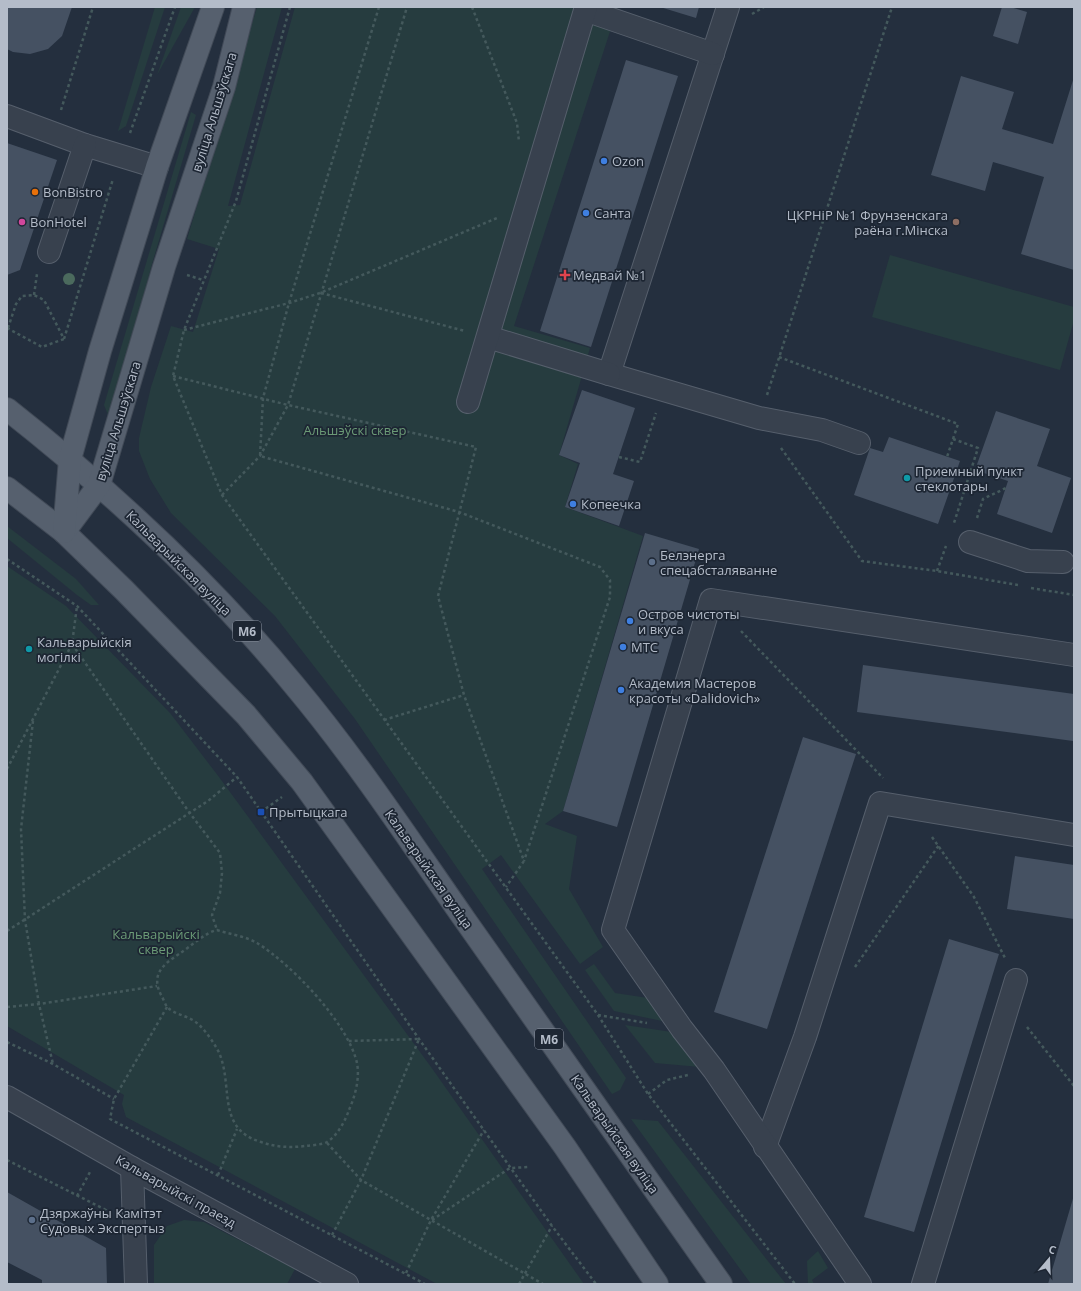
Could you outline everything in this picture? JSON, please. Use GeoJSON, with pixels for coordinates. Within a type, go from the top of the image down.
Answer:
{"type":"FeatureCollection","features":[{"type":"Feature","properties":{"kind":"main road"},"geometry":{"type":"LineString","coordinates":[[64,532],[70,458],[127,260],[157,167],[213,7]]}},
{"type":"Feature","properties":{"kind":"main road","name":"вуліца Альшэўскага"},"geometry":{"type":"LineString","coordinates":[[64,532],[100,485],[164,268],[224,87],[244,7]]}},
{"type":"Feature","properties":{"kind":"main road","name":"М6"},"geometry":{"type":"LineString","coordinates":[[7,409],[70,458],[100,485]]}},
{"type":"Feature","properties":{"kind":"main road","name":"Кальварыйская вуліца"},"geometry":{"type":"LineString","coordinates":[[100,485],[225,606],[295,685],[376,794],[721,1284]]}},
{"type":"Feature","properties":{"kind":"main road"},"geometry":{"type":"LineString","coordinates":[[7,488],[64,532],[124,590],[246,715],[302,782],[565,1147],[657,1284]]}},
{"type":"Feature","properties":{"kind":"street"},"geometry":{"type":"LineString","coordinates":[[609,374],[728,7]]}},
{"type":"Feature","properties":{"kind":"street"},"geometry":{"type":"LineString","coordinates":[[468,402],[586,9],[714,54]]}},
{"type":"Feature","properties":{"kind":"street"},"geometry":{"type":"LineString","coordinates":[[7,116],[84,145],[157,167]]}},
{"type":"Feature","properties":{"kind":"street"},"geometry":{"type":"LineString","coordinates":[[49,252],[84,145]]}},
{"type":"Feature","properties":{"kind":"street"},"geometry":{"type":"LineString","coordinates":[[488,337],[759,418],[822,430],[859,443]]}},
{"type":"Feature","properties":{"kind":"street"},"geometry":{"type":"LineString","coordinates":[[970,542],[1028,561],[1070,560]]}},
{"type":"Feature","properties":{"kind":"street"},"geometry":{"type":"LineString","coordinates":[[860,1284],[765,1147],[714,1070],[682,1029],[613,930],[711,600],[1074,655]]}},
{"type":"Feature","properties":{"kind":"street"},"geometry":{"type":"LineString","coordinates":[[765,1147],[805,1037],[880,803],[1074,835]]}},
{"type":"Feature","properties":{"kind":"street"},"geometry":{"type":"LineString","coordinates":[[923,1284],[1016,980]]}},
{"type":"Feature","properties":{"kind":"street","name":"Кальварыйскі праезд"},"geometry":{"type":"LineString","coordinates":[[7,1097],[132,1168],[313,1276],[347,1284]]}},
{"type":"Feature","properties":{"kind":"street"},"geometry":{"type":"LineString","coordinates":[[132,1168],[136,1284]]}},
{"type":"Feature","properties":{"kind":"path"},"geometry":{"type":"LineString","coordinates":[[60,114],[93,7]]}},
{"type":"Feature","properties":{"kind":"path"},"geometry":{"type":"LineString","coordinates":[[290,7],[236,201],[184,330],[173,376],[222,495],[598,1015],[648,1094],[795,1284]]}},
{"type":"Feature","properties":{"kind":"path"},"geometry":{"type":"LineString","coordinates":[[260,456],[263,398],[289,303],[379,7]]}},
{"type":"Feature","properties":{"kind":"path"},"geometry":{"type":"LineString","coordinates":[[222,495],[260,456],[288,405],[320,293],[408,7]]}},
{"type":"Feature","properties":{"kind":"path"},"geometry":{"type":"LineString","coordinates":[[472,7],[517,123],[520,146]]}},
{"type":"Feature","properties":{"kind":"path"},"geometry":{"type":"LineString","coordinates":[[851,132],[892,7]]}},
{"type":"Feature","properties":{"kind":"path"},"geometry":{"type":"LineString","coordinates":[[184,330],[289,303],[320,293],[528,205]]}},
{"type":"Feature","properties":{"kind":"path"},"geometry":{"type":"LineString","coordinates":[[320,293],[488,337]]}},
{"type":"Feature","properties":{"kind":"path"},"geometry":{"type":"LineString","coordinates":[[34,295],[44,300],[64,339],[42,347],[7,328],[16,304],[22,296],[34,295]]}},
{"type":"Feature","properties":{"kind":"path"},"geometry":{"type":"LineString","coordinates":[[779,357],[958,424],[947,457]]}},
{"type":"Feature","properties":{"kind":"path"},"geometry":{"type":"LineString","coordinates":[[173,376],[288,405],[476,447],[438,596],[464,695],[524,861]]}},
{"type":"Feature","properties":{"kind":"path"},"geometry":{"type":"LineString","coordinates":[[618,457],[640,462],[664,390]]}},
{"type":"Feature","properties":{"kind":"path"},"geometry":{"type":"LineString","coordinates":[[952,528],[978,448],[953,439]]}},
{"type":"Feature","properties":{"kind":"path"},"geometry":{"type":"LineString","coordinates":[[260,456],[459,512],[600,567],[610,580],[610,597],[524,861],[506,888]]}},
{"type":"Feature","properties":{"kind":"path"},"geometry":{"type":"LineString","coordinates":[[970,542],[983,499],[1006,488]]}},
{"type":"Feature","properties":{"kind":"path"},"geometry":{"type":"LineString","coordinates":[[937,571],[947,542]]}},
{"type":"Feature","properties":{"kind":"path"},"geometry":{"type":"LineString","coordinates":[[7,559],[77,606],[237,777],[510,1168],[596,1284]]}},
{"type":"Feature","properties":{"kind":"path"},"geometry":{"type":"LineString","coordinates":[[7,769],[72,644],[77,606]]}},
{"type":"Feature","properties":{"kind":"path"},"geometry":{"type":"LineString","coordinates":[[72,644],[189,812],[220,853],[222,873],[220,893],[212,915],[217,930]]}},
{"type":"Feature","properties":{"kind":"path"},"geometry":{"type":"LineString","coordinates":[[384,720],[464,695]]}},
{"type":"Feature","properties":{"kind":"path"},"geometry":{"type":"LineString","coordinates":[[33,721],[20,829],[25,920],[39,1004],[53,1064]]}},
{"type":"Feature","properties":{"kind":"path"},"geometry":{"type":"LineString","coordinates":[[7,931],[208,801],[237,777]]}},
{"type":"Feature","properties":{"kind":"path"},"geometry":{"type":"LineString","coordinates":[[850,974],[939,845]]}},
{"type":"Feature","properties":{"kind":"path"},"geometry":{"type":"LineString","coordinates":[[217,930],[255,942],[278,957],[298,976],[341,1028],[357,1063],[358,1081],[354,1098],[346,1118],[337,1132],[326,1143],[292,1148],[276,1147],[255,1141],[237,1129],[230,1113],[224,1066],[219,1052],[198,1023],[167,1007],[157,986],[159,970],[171,959],[195,944],[210,932],[217,930]]}},
{"type":"Feature","properties":{"kind":"path"},"geometry":{"type":"LineString","coordinates":[[7,1007],[39,1004],[157,986]]}},
{"type":"Feature","properties":{"kind":"path"},"geometry":{"type":"LineString","coordinates":[[167,1007],[114,1099],[110,1119],[425,1284]]}},
{"type":"Feature","properties":{"kind":"path"},"geometry":{"type":"LineString","coordinates":[[348,1041],[419,1039]]}},
{"type":"Feature","properties":{"kind":"path"},"geometry":{"type":"LineString","coordinates":[[332,1235],[361,1180],[419,1039]]}},
{"type":"Feature","properties":{"kind":"path"},"geometry":{"type":"LineString","coordinates":[[7,1042],[53,1064],[114,1099]]}},
{"type":"Feature","properties":{"kind":"path"},"geometry":{"type":"LineString","coordinates":[[218,1175],[237,1129]]}},
{"type":"Feature","properties":{"kind":"path"},"geometry":{"type":"LineString","coordinates":[[406,1273],[431,1220],[484,1130]]}},
{"type":"Feature","properties":{"kind":"path"},"geometry":{"type":"LineString","coordinates":[[326,1143],[361,1180],[543,1284]]}},
{"type":"Feature","properties":{"kind":"path"},"geometry":{"type":"LineString","coordinates":[[7,1160],[106,1210],[108,1224]]}},
{"type":"Feature","properties":{"kind":"path"},"geometry":{"type":"LineString","coordinates":[[431,1220],[510,1168],[529,1167]]}},
{"type":"Feature","properties":{"kind":"path"},"geometry":{"type":"LineString","coordinates":[[519,1284],[552,1226]]}},
{"type":"Feature","properties":{"kind":"green space"},"geometry":{"type":"Polygon","coordinates":[[[155,7],[165,7],[126,126],[118,131],[155,7]]]}},
{"type":"Feature","properties":{"kind":"green space"},"geometry":{"type":"Polygon","coordinates":[[[181,7],[195,7],[157,75],[181,7]]]}},
{"type":"Feature","properties":{"kind":"green space","name":"Альшэўскі сквер"},"geometry":{"type":"Polygon","coordinates":[[[257,7],[282,7],[228,206],[240,205],[295,7],[618,7],[514,326],[590,348],[559,455],[578,464],[565,507],[643,536],[563,811],[545,824],[577,836],[569,889],[603,947],[580,964],[501,855],[482,869],[626,1078],[620,1090],[612,1094],[355,719],[275,616],[171,513],[150,479],[139,451],[139,438],[151,387],[171,326],[193,332],[219,249],[187,239],[257,7]]]}},
{"type":"Feature","properties":{"kind":"green space"},"geometry":{"type":"Polygon","coordinates":[[[191,112],[196,115],[152,264],[113,409],[108,415],[104,405],[191,112]]]}},
{"type":"Feature","properties":{"kind":"green space"},"geometry":{"type":"Polygon","coordinates":[[[890,255],[1074,307],[1074,320],[1060,370],[872,317],[890,255]]]}},
{"type":"Feature","properties":{"kind":"green space"},"geometry":{"type":"Polygon","coordinates":[[[7,526],[76,579],[99,605],[91,605],[77,595],[7,538],[7,526]]]}},
{"type":"Feature","properties":{"kind":"green space","name":"Кальварыйскі сквер"},"geometry":{"type":"Polygon","coordinates":[[[7,566],[66,606],[170,713],[219,777],[431,1067],[584,1284],[437,1284],[126,1117],[122,1104],[124,1095],[7,1026],[7,566]]]}},
{"type":"Feature","properties":{"kind":"green space"},"geometry":{"type":"Polygon","coordinates":[[[594,964],[615,993],[648,998],[667,1022],[614,1011],[585,970],[594,964]]]}},
{"type":"Feature","properties":{"kind":"green space"},"geometry":{"type":"Polygon","coordinates":[[[625,1025],[672,1032],[700,1067],[655,1063],[625,1025]]]}},
{"type":"Feature","properties":{"kind":"green space"},"geometry":{"type":"Polygon","coordinates":[[[631,1119],[658,1121],[786,1284],[751,1284],[631,1119]]]}},
{"type":"Feature","properties":{"kind":"green space"},"geometry":{"type":"Polygon","coordinates":[[[184,1220],[204,1222],[295,1269],[287,1284],[154,1284],[154,1245],[167,1226],[184,1220]]]}},
{"type":"Feature","properties":{"kind":"green space"},"geometry":{"type":"Polygon","coordinates":[[[818,1251],[828,1268],[812,1280],[814,1284],[808,1284],[807,1261],[818,1251]]]}},
{"type":"Feature","properties":{"kind":"building"},"geometry":{"type":"Polygon","coordinates":[[[7,7],[72,7],[62,36],[48,49],[30,54],[13,52],[7,49],[7,7]]]}},
{"type":"Feature","properties":{"kind":"building"},"geometry":{"type":"Polygon","coordinates":[[[660,7],[699,7],[696,18],[660,7]]]}},
{"type":"Feature","properties":{"kind":"building"},"geometry":{"type":"Polygon","coordinates":[[[1002,7],[1010,7],[1027,12],[1018,44],[993,36],[1002,7]]]}},
{"type":"Feature","properties":{"kind":"building"},"geometry":{"type":"Polygon","coordinates":[[[626,60],[678,76],[591,347],[540,331],[626,60]]]}},
{"type":"Feature","properties":{"kind":"building"},"geometry":{"type":"Polygon","coordinates":[[[961,76],[1014,92],[1002,129],[1053,144],[1074,77],[1074,270],[1021,254],[1044,177],[993,162],[985,191],[931,175],[961,76]]]}},
{"type":"Feature","properties":{"kind":"building","name":"BonHotel"},"geometry":{"type":"Polygon","coordinates":[[[7,143],[57,160],[20,270],[7,275],[7,143]]]}},
{"type":"Feature","properties":{"kind":"building"},"geometry":{"type":"Polygon","coordinates":[[[582,390],[635,408],[613,474],[634,481],[619,526],[565,507],[580,463],[559,455],[582,390]]]}},
{"type":"Feature","properties":{"kind":"building"},"geometry":{"type":"Polygon","coordinates":[[[996,411],[1050,429],[1037,466],[1071,478],[1052,533],[997,514],[1008,481],[975,470],[996,411]]]}},
{"type":"Feature","properties":{"kind":"building","name":"Приемный пункт стеклотары"},"geometry":{"type":"Polygon","coordinates":[[[889,437],[960,461],[938,524],[854,495],[870,448],[883,452],[889,437]]]}},
{"type":"Feature","properties":{"kind":"building"},"geometry":{"type":"Polygon","coordinates":[[[645,533],[699,549],[617,827],[563,811],[645,533]]]}},
{"type":"Feature","properties":{"kind":"building"},"geometry":{"type":"Polygon","coordinates":[[[863,665],[1074,694],[1073,741],[857,712],[863,665]]]}},
{"type":"Feature","properties":{"kind":"building"},"geometry":{"type":"Polygon","coordinates":[[[803,737],[856,754],[767,1029],[714,1012],[803,737]]]}},
{"type":"Feature","properties":{"kind":"building"},"geometry":{"type":"Polygon","coordinates":[[[1015,856],[1074,865],[1074,919],[1007,909],[1015,856]]]}},
{"type":"Feature","properties":{"kind":"building"},"geometry":{"type":"Polygon","coordinates":[[[949,939],[999,954],[914,1232],[864,1217],[949,939]]]}},
{"type":"Feature","properties":{"kind":"building","name":"Дзяржаўны Камітэт Судовых Экспертыз"},"geometry":{"type":"Polygon","coordinates":[[[7,1192],[106,1248],[107,1284],[42,1284],[42,1280],[7,1262],[7,1192]]]}},
{"type":"Feature","properties":{"kind":"building"},"geometry":{"type":"Polygon","coordinates":[[[1074,1195],[1074,1284],[1048,1284],[1074,1195]]]}},
{"type":"Feature","properties":{"kind":"place","name":"Ozon"},"geometry":{"type":"Point","coordinates":[604,161]}},
{"type":"Feature","properties":{"kind":"place","name":"BonBistro"},"geometry":{"type":"Point","coordinates":[35,192]}},
{"type":"Feature","properties":{"kind":"place","name":"Санта"},"geometry":{"type":"Point","coordinates":[586,213]}},
{"type":"Feature","properties":{"kind":"place","name":"BonHotel"},"geometry":{"type":"Point","coordinates":[22,222]}},
{"type":"Feature","properties":{"kind":"place","name":"ЦКРНіР №1 Фрунзенскага раёна г.Мінска"},"geometry":{"type":"Point","coordinates":[956,222]}},
{"type":"Feature","properties":{"kind":"place","name":"Медвай №1"},"geometry":{"type":"Point","coordinates":[565,275]}},
{"type":"Feature","properties":{"kind":"place","name":"Приемный пункт стеклотары"},"geometry":{"type":"Point","coordinates":[907,478]}},
{"type":"Feature","properties":{"kind":"place","name":"Копеечка"},"geometry":{"type":"Point","coordinates":[573,504]}},
{"type":"Feature","properties":{"kind":"place","name":"Белэнерга спецабсталяванне"},"geometry":{"type":"Point","coordinates":[652,562]}},
{"type":"Feature","properties":{"kind":"place","name":"Остров чистоты и вкуса"},"geometry":{"type":"Point","coordinates":[630,621]}},
{"type":"Feature","properties":{"kind":"place","name":"МТС"},"geometry":{"type":"Point","coordinates":[623,647]}},
{"type":"Feature","properties":{"kind":"place","name":"Кальварыйскія могілкі"},"geometry":{"type":"Point","coordinates":[29,649]}},
{"type":"Feature","properties":{"kind":"place","name":"Академия Мастеров красоты «Dalidovich»"},"geometry":{"type":"Point","coordinates":[621,690]}},
{"type":"Feature","properties":{"kind":"place","name":"Прытыцкага"},"geometry":{"type":"Point","coordinates":[261,812]}},
{"type":"Feature","properties":{"kind":"place","name":"Дзяржаўны Камітэт Судовых Экспертыз"},"geometry":{"type":"Point","coordinates":[32,1220]}}]}
